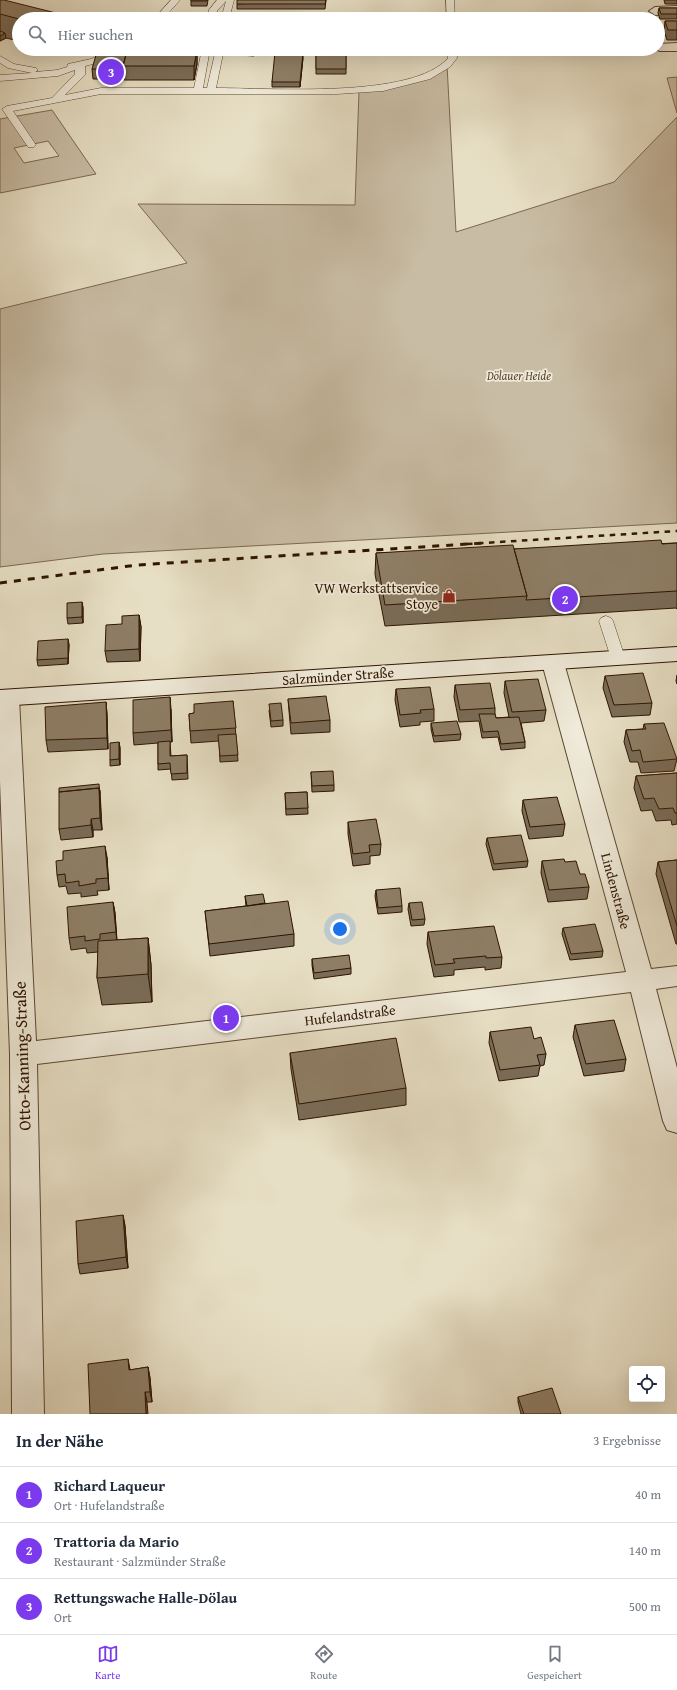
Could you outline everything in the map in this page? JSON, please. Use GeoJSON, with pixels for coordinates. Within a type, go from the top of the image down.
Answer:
{"type":"FeatureCollection","features":[{"type":"Feature","properties":{"kind":"street"},"geometry":{"type":"LineString","coordinates":[[655,11],[677,10]]}},
{"type":"Feature","properties":{"kind":"street"},"geometry":{"type":"LineString","coordinates":[[665,47],[677,46]]}},
{"type":"Feature","properties":{"kind":"street","name":"Salzmünder Straße"},"geometry":{"type":"LineString","coordinates":[[4,698],[677,654]]}},
{"type":"Feature","properties":{"kind":"street","name":"Lindenstraße"},"geometry":{"type":"LineString","coordinates":[[553,662],[641,980],[677,1120]]}},
{"type":"Feature","properties":{"kind":"street","name":"Otto-Kanning-Straße"},"geometry":{"type":"LineString","coordinates":[[4,698],[23,1054],[28,1414]]}},
{"type":"Feature","properties":{"kind":"street","name":"Hufelandstraße"},"geometry":{"type":"LineString","coordinates":[[23,1054],[677,976]]}},
{"type":"Feature","properties":{"kind":"lane"},"geometry":{"type":"LineString","coordinates":[[165,12],[176,0]]}},
{"type":"Feature","properties":{"kind":"lane"},"geometry":{"type":"LineString","coordinates":[[213,10],[222,0]]}},
{"type":"Feature","properties":{"kind":"lane"},"geometry":{"type":"LineString","coordinates":[[450,0],[451,12]]}},
{"type":"Feature","properties":{"kind":"lane"},"geometry":{"type":"LineString","coordinates":[[213,10],[229,4]]}},
{"type":"Feature","properties":{"kind":"lane"},"geometry":{"type":"LineString","coordinates":[[0,78],[58,73],[107,56]]}},
{"type":"Feature","properties":{"kind":"lane"},"geometry":{"type":"LineString","coordinates":[[198,91],[205,56]]}},
{"type":"Feature","properties":{"kind":"lane"},"geometry":{"type":"LineString","coordinates":[[211,92],[219,56]]}},
{"type":"Feature","properties":{"kind":"lane"},"geometry":{"type":"LineString","coordinates":[[31,144],[7,109],[101,91],[337,91],[383,88],[414,81],[437,72],[447,65],[453,58],[453,56]]}},
{"type":"Feature","properties":{"kind":"lane"},"geometry":{"type":"LineString","coordinates":[[0,59],[12,66],[30,69],[80,65]]}},
{"type":"Feature","properties":{"kind":"lane"},"geometry":{"type":"LineString","coordinates":[[80,65],[81,86],[101,91]]}},
{"type":"Feature","properties":{"kind":"lane"},"geometry":{"type":"LineString","coordinates":[[55,100],[80,75]]}},
{"type":"Feature","properties":{"kind":"lane"},"geometry":{"type":"LineString","coordinates":[[606,621],[618,658]]}},
{"type":"Feature","properties":{"kind":"green space","name":"Dölauer Heide"},"geometry":{"type":"Polygon","coordinates":[[[447,65],[456,232],[614,182],[677,117],[677,523],[103,554],[0,567],[0,309],[187,263],[138,204],[355,205],[359,91],[399,85],[447,65]]]}},
{"type":"Feature","properties":{"kind":"green space"},"geometry":{"type":"Polygon","coordinates":[[[677,77],[677,113],[667,78],[677,77]]]}},
{"type":"Feature","properties":{"kind":"green space"},"geometry":{"type":"Polygon","coordinates":[[[52,110],[96,174],[0,193],[0,119],[52,110]],[[48,141],[14,148],[24,163],[59,156],[48,141]]]}},
{"type":"Feature","properties":{"kind":"building"},"geometry":{"type":"Polygon","coordinates":[[[0,0],[52,12],[12,12],[12,17],[0,14],[0,0]]]}},
{"type":"Feature","properties":{"kind":"building"},"geometry":{"type":"Polygon","coordinates":[[[207,0],[207,1],[191,1],[207,0]]]}},
{"type":"Feature","properties":{"kind":"building"},"geometry":{"type":"Polygon","coordinates":[[[237,0],[326,0],[325,4],[237,4],[237,0]]]}},
{"type":"Feature","properties":{"kind":"building"},"geometry":{"type":"Polygon","coordinates":[[[659,8],[677,8],[677,14],[665,14],[665,12],[660,12],[659,8]]]}},
{"type":"Feature","properties":{"kind":"building"},"geometry":{"type":"Polygon","coordinates":[[[665,21],[677,21],[677,30],[668,30],[665,21]]]}},
{"type":"Feature","properties":{"kind":"building"},"geometry":{"type":"Polygon","coordinates":[[[0,31],[5,33],[0,36],[0,31]]]}},
{"type":"Feature","properties":{"kind":"building"},"geometry":{"type":"Polygon","coordinates":[[[96,56],[126,56],[123,69],[92,69],[96,56]]]}},
{"type":"Feature","properties":{"kind":"building"},"geometry":{"type":"Polygon","coordinates":[[[126,56],[196,56],[194,66],[123,66],[126,56]]]}},
{"type":"Feature","properties":{"kind":"building"},"geometry":{"type":"Polygon","coordinates":[[[275,56],[303,56],[300,82],[272,82],[275,56]]]}},
{"type":"Feature","properties":{"kind":"building"},"geometry":{"type":"Polygon","coordinates":[[[316,56],[346,56],[346,69],[316,69],[316,56]]]}},
{"type":"Feature","properties":{"kind":"building"},"geometry":{"type":"Polygon","coordinates":[[[661,540],[662,544],[677,543],[677,591],[526,600],[527,596],[514,549],[661,540]]]}},
{"type":"Feature","properties":{"kind":"building"},"geometry":{"type":"Polygon","coordinates":[[[513,545],[527,596],[385,605],[376,553],[513,545]]]}},
{"type":"Feature","properties":{"kind":"building"},"geometry":{"type":"Polygon","coordinates":[[[82,602],[82,617],[67,618],[67,603],[82,602]]]}},
{"type":"Feature","properties":{"kind":"building"},"geometry":{"type":"Polygon","coordinates":[[[139,615],[139,649],[105,651],[106,625],[122,624],[122,616],[139,615]]]}},
{"type":"Feature","properties":{"kind":"building"},"geometry":{"type":"Polygon","coordinates":[[[68,639],[68,658],[37,660],[38,641],[68,639]]]}},
{"type":"Feature","properties":{"kind":"building"},"geometry":{"type":"Polygon","coordinates":[[[643,673],[652,703],[614,705],[605,676],[643,673]]]}},
{"type":"Feature","properties":{"kind":"building"},"geometry":{"type":"Polygon","coordinates":[[[538,679],[546,710],[512,712],[505,681],[538,679]]]}},
{"type":"Feature","properties":{"kind":"building"},"geometry":{"type":"Polygon","coordinates":[[[490,683],[495,708],[460,710],[455,685],[490,683]]]}},
{"type":"Feature","properties":{"kind":"building"},"geometry":{"type":"Polygon","coordinates":[[[430,687],[434,709],[420,710],[421,713],[400,715],[396,689],[430,687]]]}},
{"type":"Feature","properties":{"kind":"building"},"geometry":{"type":"Polygon","coordinates":[[[326,696],[330,720],[291,723],[288,699],[326,696]]]}},
{"type":"Feature","properties":{"kind":"building"},"geometry":{"type":"Polygon","coordinates":[[[170,697],[171,730],[133,733],[133,700],[170,697]]]}},
{"type":"Feature","properties":{"kind":"building"},"geometry":{"type":"Polygon","coordinates":[[[233,701],[236,728],[190,731],[189,714],[194,713],[194,704],[233,701]]]}},
{"type":"Feature","properties":{"kind":"building"},"geometry":{"type":"Polygon","coordinates":[[[106,702],[107,738],[46,740],[45,707],[106,702]]]}},
{"type":"Feature","properties":{"kind":"building"},"geometry":{"type":"Polygon","coordinates":[[[281,703],[283,720],[271,721],[269,704],[281,703]]]}},
{"type":"Feature","properties":{"kind":"building"},"geometry":{"type":"Polygon","coordinates":[[[479,714],[495,714],[496,718],[519,717],[525,742],[501,744],[498,731],[483,732],[479,714]]]}},
{"type":"Feature","properties":{"kind":"building"},"geometry":{"type":"Polygon","coordinates":[[[457,721],[461,734],[434,736],[431,723],[457,721]]]}},
{"type":"Feature","properties":{"kind":"building"},"geometry":{"type":"Polygon","coordinates":[[[664,723],[677,759],[643,762],[640,750],[632,751],[626,730],[646,729],[644,724],[664,723]]]}},
{"type":"Feature","properties":{"kind":"building"},"geometry":{"type":"Polygon","coordinates":[[[236,734],[238,755],[220,756],[218,735],[236,734]]]}},
{"type":"Feature","properties":{"kind":"building"},"geometry":{"type":"Polygon","coordinates":[[[170,741],[170,756],[187,755],[187,773],[171,774],[170,763],[158,764],[158,742],[170,741]]]}},
{"type":"Feature","properties":{"kind":"building"},"geometry":{"type":"Polygon","coordinates":[[[119,742],[119,759],[110,760],[110,743],[119,742]]]}},
{"type":"Feature","properties":{"kind":"building"},"geometry":{"type":"Polygon","coordinates":[[[333,771],[334,785],[312,786],[311,772],[333,771]]]}},
{"type":"Feature","properties":{"kind":"building"},"geometry":{"type":"Polygon","coordinates":[[[677,773],[677,813],[675,813],[673,808],[659,809],[654,798],[644,799],[636,776],[677,773]]]}},
{"type":"Feature","properties":{"kind":"building"},"geometry":{"type":"Polygon","coordinates":[[[99,784],[100,794],[99,788],[59,792],[59,788],[99,784]]]}},
{"type":"Feature","properties":{"kind":"building"},"geometry":{"type":"Polygon","coordinates":[[[99,788],[100,818],[91,819],[91,825],[59,829],[59,792],[99,788]]]}},
{"type":"Feature","properties":{"kind":"building"},"geometry":{"type":"Polygon","coordinates":[[[307,792],[308,808],[286,809],[285,793],[307,792]]]}},
{"type":"Feature","properties":{"kind":"building"},"geometry":{"type":"Polygon","coordinates":[[[557,797],[565,824],[530,827],[523,800],[557,797]]]}},
{"type":"Feature","properties":{"kind":"building"},"geometry":{"type":"Polygon","coordinates":[[[376,819],[381,844],[369,845],[370,852],[353,854],[348,822],[376,819]]]}},
{"type":"Feature","properties":{"kind":"building"},"geometry":{"type":"Polygon","coordinates":[[[521,835],[528,861],[494,864],[487,838],[521,835]]]}},
{"type":"Feature","properties":{"kind":"building"},"geometry":{"type":"Polygon","coordinates":[[[105,846],[108,878],[96,879],[96,883],[79,886],[79,881],[66,883],[65,874],[57,875],[56,861],[63,860],[63,851],[105,846]]]}},
{"type":"Feature","properties":{"kind":"building"},"geometry":{"type":"Polygon","coordinates":[[[564,859],[565,862],[576,861],[580,874],[585,874],[589,887],[549,890],[542,861],[564,859]]]}},
{"type":"Feature","properties":{"kind":"building"},"geometry":{"type":"Polygon","coordinates":[[[677,860],[677,926],[658,862],[677,860]]]}},
{"type":"Feature","properties":{"kind":"building"},"geometry":{"type":"Polygon","coordinates":[[[400,888],[402,906],[378,908],[376,890],[400,888]]]}},
{"type":"Feature","properties":{"kind":"building"},"geometry":{"type":"Polygon","coordinates":[[[263,894],[265,903],[247,906],[245,896],[263,894]]]}},
{"type":"Feature","properties":{"kind":"building"},"geometry":{"type":"Polygon","coordinates":[[[288,901],[294,934],[209,944],[205,911],[288,901]]]}},
{"type":"Feature","properties":{"kind":"building"},"geometry":{"type":"Polygon","coordinates":[[[113,902],[116,932],[100,934],[100,939],[85,941],[85,936],[69,938],[67,907],[113,902]]]}},
{"type":"Feature","properties":{"kind":"building"},"geometry":{"type":"Polygon","coordinates":[[[422,902],[425,919],[412,920],[409,903],[422,902]]]}},
{"type":"Feature","properties":{"kind":"building"},"geometry":{"type":"Polygon","coordinates":[[[595,924],[603,951],[571,954],[563,928],[595,924]]]}},
{"type":"Feature","properties":{"kind":"building"},"geometry":{"type":"Polygon","coordinates":[[[494,926],[502,957],[486,958],[486,956],[453,959],[455,963],[435,965],[428,932],[494,926]]]}},
{"type":"Feature","properties":{"kind":"building"},"geometry":{"type":"Polygon","coordinates":[[[148,938],[148,974],[97,978],[98,941],[148,938]]]}},
{"type":"Feature","properties":{"kind":"building"},"geometry":{"type":"Polygon","coordinates":[[[349,955],[351,968],[314,973],[312,959],[349,955]]]}},
{"type":"Feature","properties":{"kind":"building"},"geometry":{"type":"Polygon","coordinates":[[[614,1020],[626,1059],[586,1064],[575,1025],[614,1020]]]}},
{"type":"Feature","properties":{"kind":"building"},"geometry":{"type":"Polygon","coordinates":[[[531,1027],[534,1039],[541,1037],[546,1054],[537,1055],[540,1065],[500,1070],[490,1032],[531,1027]]]}},
{"type":"Feature","properties":{"kind":"building"},"geometry":{"type":"Polygon","coordinates":[[[396,1038],[406,1088],[299,1104],[290,1053],[396,1038]]]}},
{"type":"Feature","properties":{"kind":"building"},"geometry":{"type":"Polygon","coordinates":[[[123,1215],[126,1257],[78,1264],[76,1221],[123,1215]]]}},
{"type":"Feature","properties":{"kind":"building"},"geometry":{"type":"Polygon","coordinates":[[[128,1359],[129,1370],[148,1367],[150,1392],[145,1392],[146,1414],[90,1414],[88,1364],[128,1359]]]}},
{"type":"Feature","properties":{"kind":"building"},"geometry":{"type":"Polygon","coordinates":[[[552,1388],[561,1414],[524,1414],[518,1397],[552,1388]]]}},
{"type":"Feature","properties":{"kind":"railway"},"geometry":{"type":"LineString","coordinates":[[467,544],[677,531]]}},
{"type":"Feature","properties":{"kind":"railway"},"geometry":{"type":"LineString","coordinates":[[0,583],[137,565],[484,543]]}},
{"type":"Feature","properties":{"kind":"place","name":"Rettungswache Halle-Dölau"},"geometry":{"type":"Point","coordinates":[111,72]}},
{"type":"Feature","properties":{"kind":"place","name":"VW Werkstattservice Stoye"},"geometry":{"type":"Point","coordinates":[449,596]}},
{"type":"Feature","properties":{"kind":"place","name":"Trattoria da Mario"},"geometry":{"type":"Point","coordinates":[565,599]}},
{"type":"Feature","properties":{"kind":"place","name":"Richard Laqueur"},"geometry":{"type":"Point","coordinates":[226,1018]}}]}
